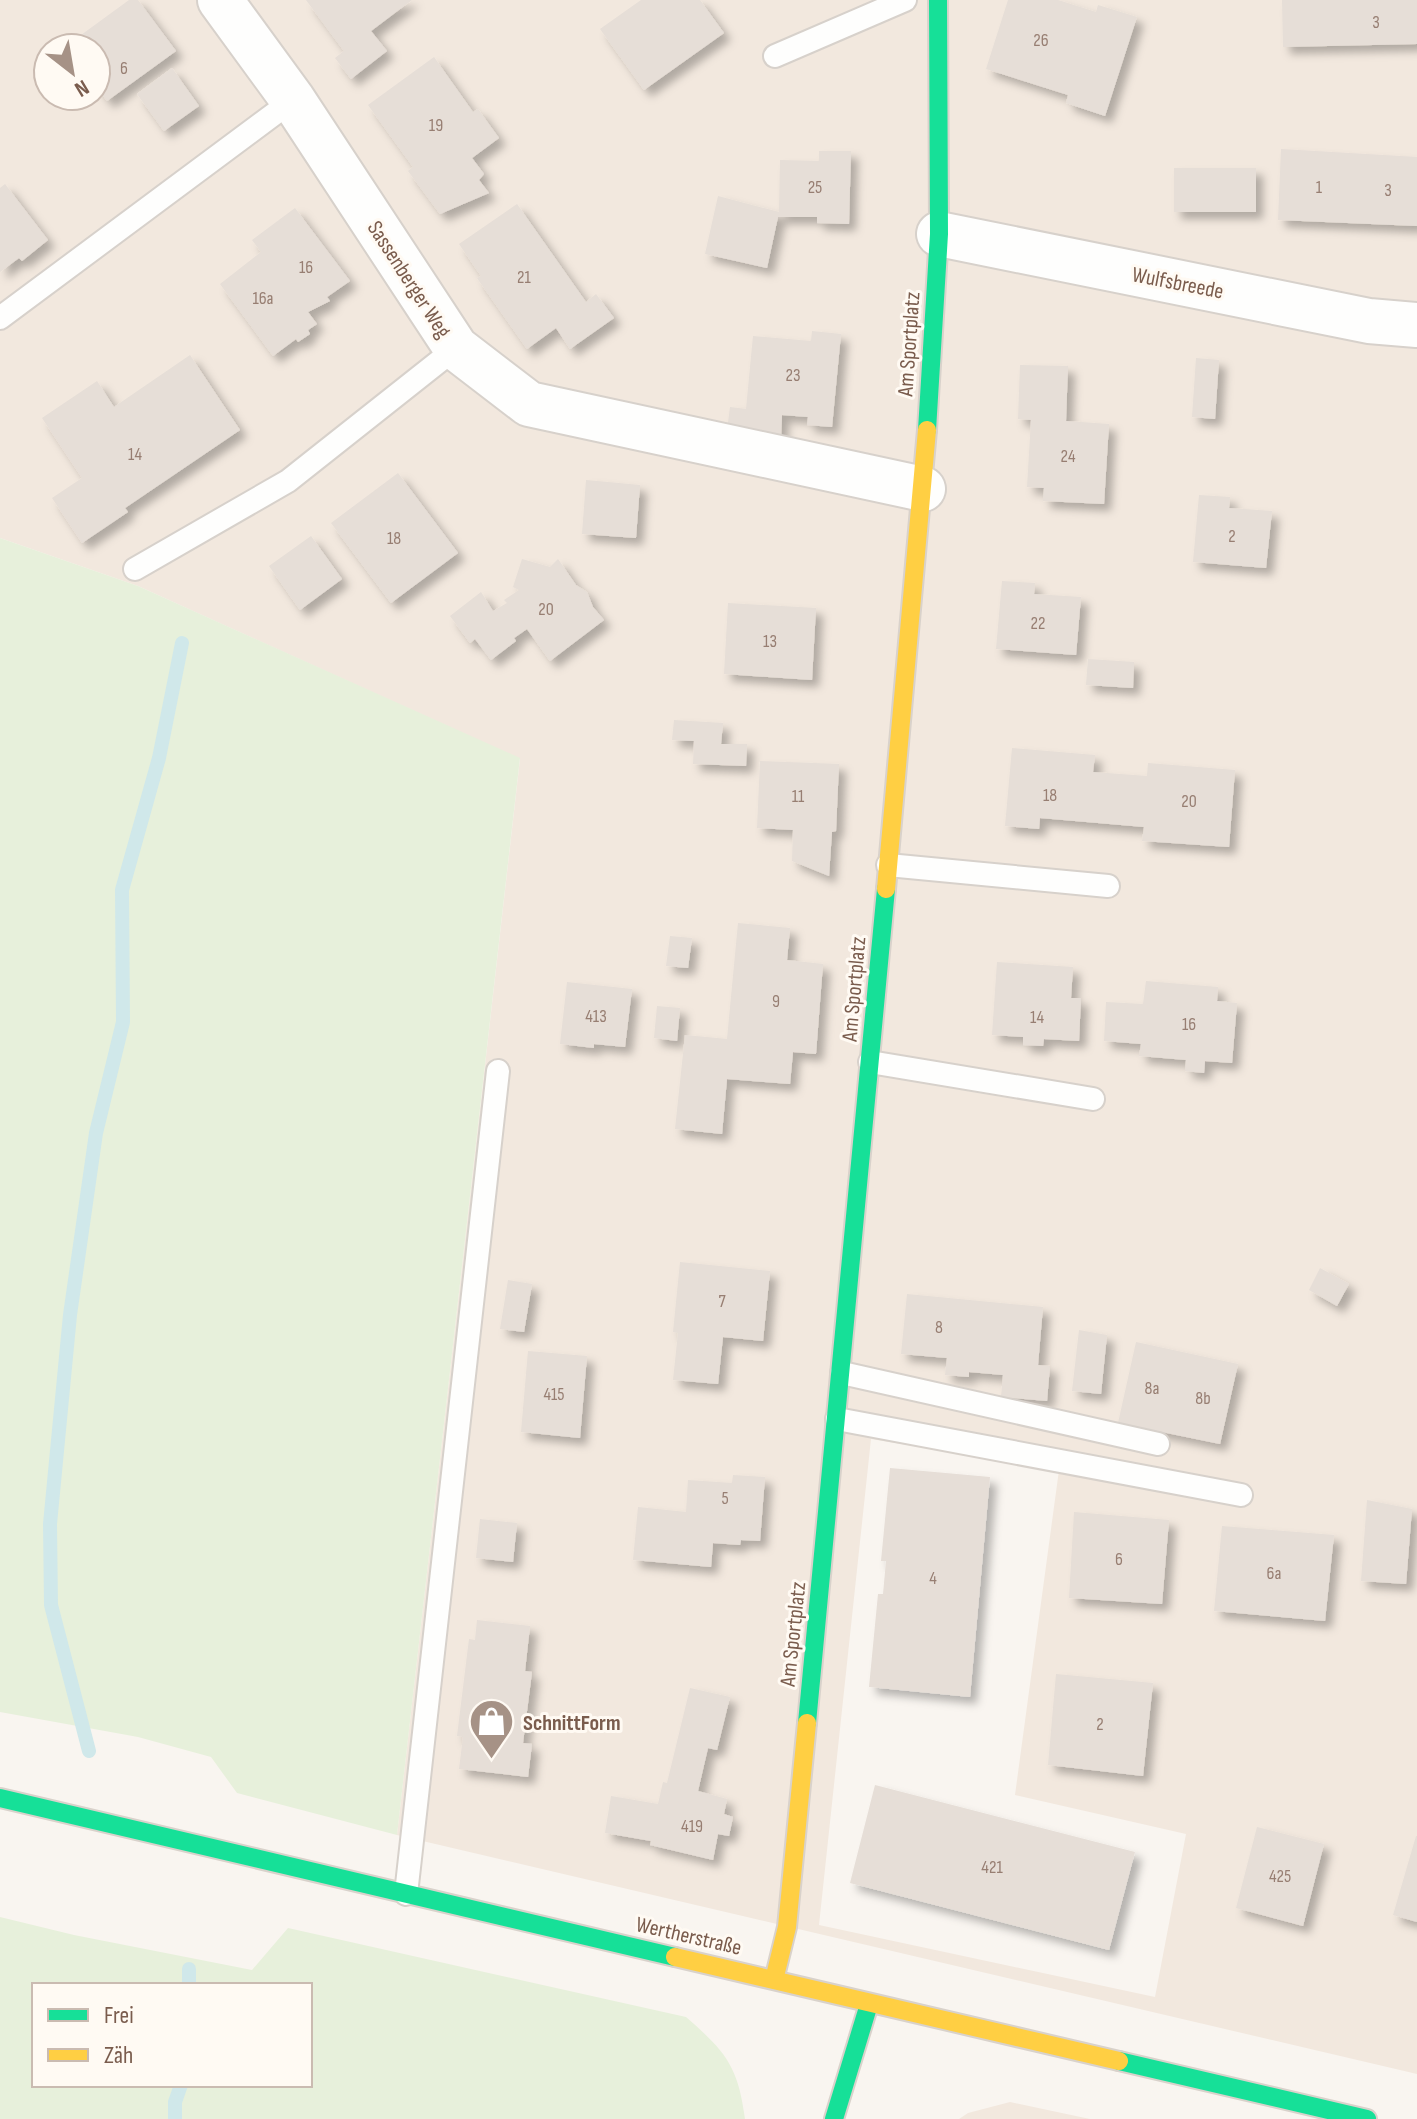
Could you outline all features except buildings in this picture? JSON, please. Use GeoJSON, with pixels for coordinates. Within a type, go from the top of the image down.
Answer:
{"type":"FeatureCollection","features":[{"type":"Feature","properties":{"kind":"street","name":"Sassenberger Weg"},"geometry":{"type":"LineString","coordinates":[[220,0],[293,100],[456,348],[529,404],[923,489]]}},
{"type":"Feature","properties":{"kind":"street","name":"Am Sportplatz"},"geometry":{"type":"LineString","coordinates":[[774,1980],[787,1927],[842,1373],[923,489],[939,234],[938,0]]}},
{"type":"Feature","properties":{"kind":"street","name":"Wulfsbreede"},"geometry":{"type":"LineString","coordinates":[[939,234],[1369,321],[1417,325]]}},
{"type":"Feature","properties":{"kind":"street","name":"Wertherstraße"},"geometry":{"type":"LineString","coordinates":[[0,1798],[1367,2119]]}},
{"type":"Feature","properties":{"kind":"street"},"geometry":{"type":"LineString","coordinates":[[834,2119],[869,2004]]}},
{"type":"Feature","properties":{"kind":"lane"},"geometry":{"type":"LineString","coordinates":[[775,56],[905,0]]}},
{"type":"Feature","properties":{"kind":"lane"},"geometry":{"type":"LineString","coordinates":[[0,318],[293,100]]}},
{"type":"Feature","properties":{"kind":"lane"},"geometry":{"type":"LineString","coordinates":[[135,569],[288,481],[456,348]]}},
{"type":"Feature","properties":{"kind":"lane"},"geometry":{"type":"LineString","coordinates":[[888,865],[1108,886]]}},
{"type":"Feature","properties":{"kind":"lane"},"geometry":{"type":"LineString","coordinates":[[870,1062],[1093,1099]]}},
{"type":"Feature","properties":{"kind":"lane"},"geometry":{"type":"LineString","coordinates":[[406,1894],[498,1071]]}},
{"type":"Feature","properties":{"kind":"lane"},"geometry":{"type":"LineString","coordinates":[[842,1373],[1158,1444]]}},
{"type":"Feature","properties":{"kind":"lane"},"geometry":{"type":"LineString","coordinates":[[837,1419],[1241,1495]]}},
{"type":"Feature","properties":{"kind":"shaded area"},"geometry":{"type":"Polygon","coordinates":[[[0,0],[1417,0],[1417,2074],[397,1835],[520,759],[138,586],[0,538],[0,0]],[[871,1439],[819,1925],[1155,1997],[1186,1834],[1015,1795],[1059,1470],[871,1439]]]}},
{"type":"Feature","properties":{"kind":"shaded area"},"geometry":{"type":"Polygon","coordinates":[[[1010,2102],[1090,2119],[959,2119],[968,2113],[1010,2102]]]}},
{"type":"Feature","properties":{"kind":"green space"},"geometry":{"type":"Polygon","coordinates":[[[0,538],[138,586],[520,758],[397,1835],[237,1793],[211,1757],[138,1737],[0,1712],[0,538]]]}},
{"type":"Feature","properties":{"kind":"green space"},"geometry":{"type":"Polygon","coordinates":[[[0,1917],[252,1970],[288,1928],[686,2017],[728,2061],[738,2086],[745,2119],[0,2119],[0,1917]]]}},
{"type":"Feature","properties":{"kind":"waterway"},"geometry":{"type":"LineString","coordinates":[[89,1751],[51,1605],[50,1524],[70,1315],[96,1133],[123,1022],[122,890],[159,758],[182,643]]}},
{"type":"Feature","properties":{"kind":"waterway"},"geometry":{"type":"LineString","coordinates":[[189,1969],[189,1983]]}},
{"type":"Feature","properties":{"kind":"waterway"},"geometry":{"type":"LineString","coordinates":[[175,2119],[175,2102],[180,2087]]}},
{"type":"Feature","properties":{"kind":"traffic: fast"},"geometry":{"type":"LineString","coordinates":[[927,430],[939,234],[938,0]]}},
{"type":"Feature","properties":{"kind":"traffic: fast"},"geometry":{"type":"LineString","coordinates":[[807,1723],[886,889]]}},
{"type":"Feature","properties":{"kind":"traffic: fast"},"geometry":{"type":"LineString","coordinates":[[0,1798],[675,1957]]}},
{"type":"Feature","properties":{"kind":"traffic: fast"},"geometry":{"type":"LineString","coordinates":[[834,2119],[869,2004]]}},
{"type":"Feature","properties":{"kind":"traffic: fast"},"geometry":{"type":"LineString","coordinates":[[1119,2061],[1367,2119]]}},
{"type":"Feature","properties":{"kind":"traffic: slow"},"geometry":{"type":"LineString","coordinates":[[886,889],[927,430]]}},
{"type":"Feature","properties":{"kind":"traffic: slow"},"geometry":{"type":"LineString","coordinates":[[774,1980],[787,1927],[807,1723]]}},
{"type":"Feature","properties":{"kind":"traffic: slow"},"geometry":{"type":"LineString","coordinates":[[675,1957],[1119,2061]]}},
{"type":"Feature","properties":{"kind":"place","name":"SchnittForm"},"geometry":{"type":"Point","coordinates":[492,1761]}}]}
